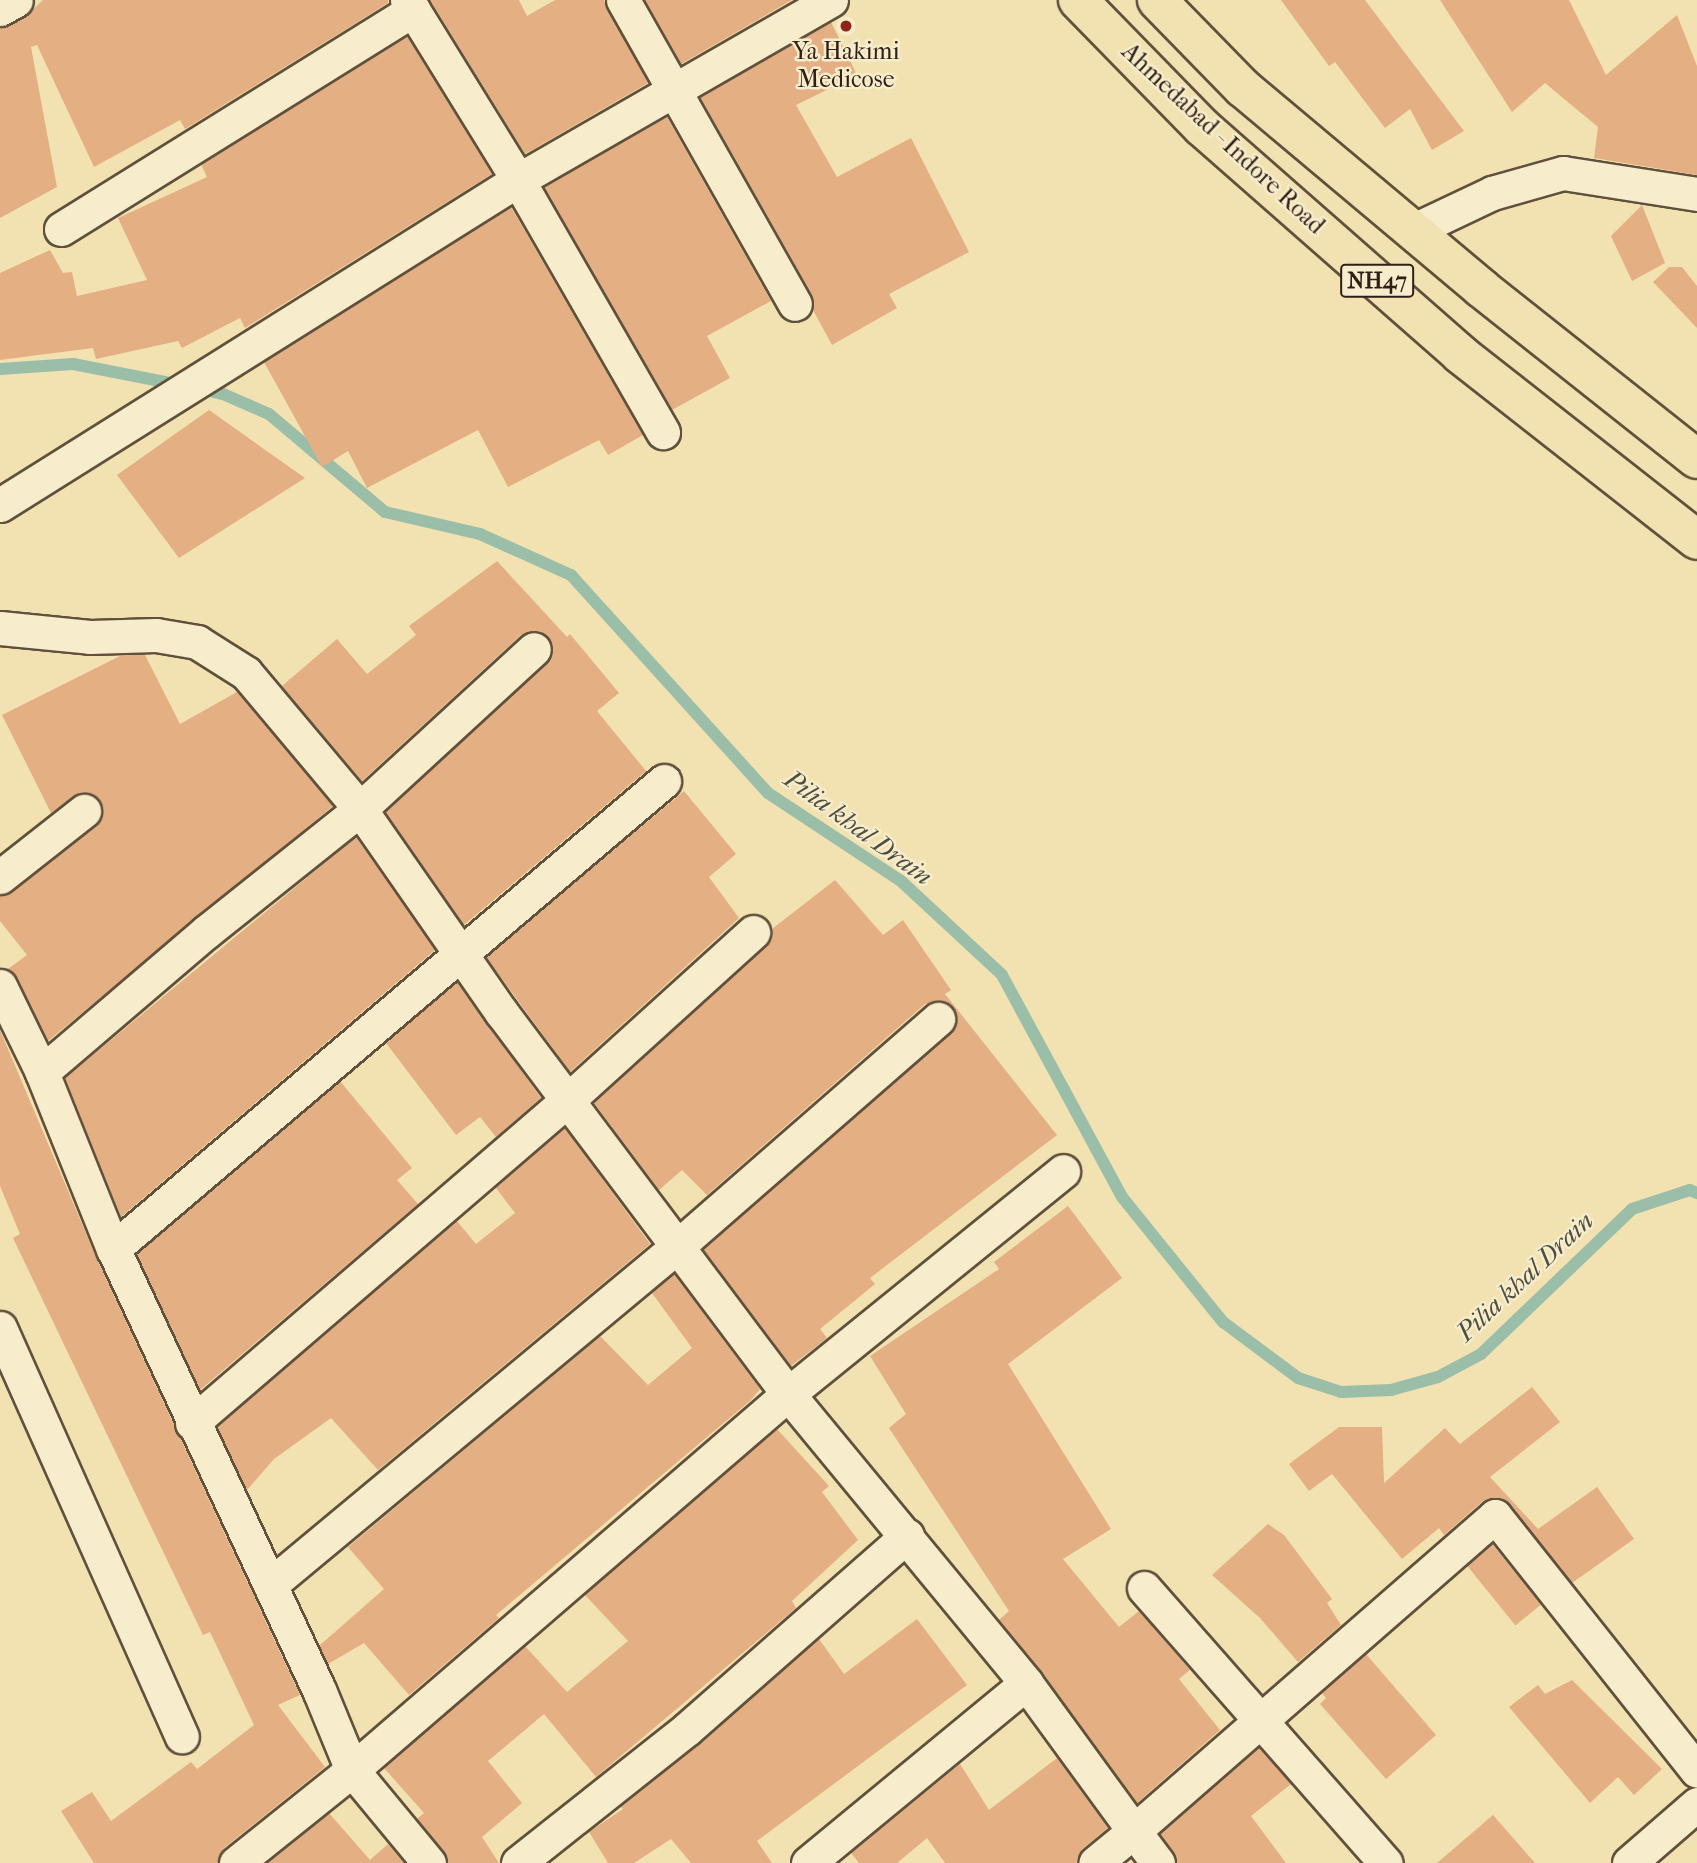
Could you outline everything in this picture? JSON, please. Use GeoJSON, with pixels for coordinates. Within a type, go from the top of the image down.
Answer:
{"type":"FeatureCollection","features":[{"type":"Feature","properties":{"kind":"highway","name":"Ahmedabad - Indore Road"},"geometry":{"type":"LineString","coordinates":[[1078,0],[1202,127],[1460,354],[1697,540]]}},
{"type":"Feature","properties":{"kind":"highway","name":"Ahmedabad - Indore Road"},"geometry":{"type":"LineString","coordinates":[[1157,0],[1243,88],[1412,231],[1697,459]]}},
{"type":"Feature","properties":{"kind":"street"},"geometry":{"type":"LineString","coordinates":[[0,9],[16,0]]}},
{"type":"Feature","properties":{"kind":"street"},"geometry":{"type":"LineString","coordinates":[[624,0],[795,304]]}},
{"type":"Feature","properties":{"kind":"street"},"geometry":{"type":"LineString","coordinates":[[61,229],[410,5],[518,180],[663,432]]}},
{"type":"Feature","properties":{"kind":"street"},"geometry":{"type":"LineString","coordinates":[[0,506],[195,380],[518,180],[676,89],[810,5]]}},
{"type":"Feature","properties":{"kind":"street"},"geometry":{"type":"LineString","coordinates":[[1412,231],[1492,193],[1563,173],[1697,194]]}},
{"type":"Feature","properties":{"kind":"street"},"geometry":{"type":"LineString","coordinates":[[0,628],[90,638],[156,635],[197,642],[246,673],[360,809],[460,953],[788,1394],[1026,1683],[1158,1863]]}},
{"type":"Feature","properties":{"kind":"street"},"geometry":{"type":"LineString","coordinates":[[42,1072],[206,932],[360,809],[534,649]]}},
{"type":"Feature","properties":{"kind":"street"},"geometry":{"type":"LineString","coordinates":[[113,1250],[664,780]]}},
{"type":"Feature","properties":{"kind":"street"},"geometry":{"type":"LineString","coordinates":[[0,877],[84,811]]}},
{"type":"Feature","properties":{"kind":"street"},"geometry":{"type":"LineString","coordinates":[[192,1423],[568,1100],[753,932]]}},
{"type":"Feature","properties":{"kind":"street"},"geometry":{"type":"LineString","coordinates":[[0,986],[42,1072],[113,1250],[270,1585],[352,1770],[429,1863]]}},
{"type":"Feature","properties":{"kind":"street"},"geometry":{"type":"LineString","coordinates":[[270,1585],[679,1245],[938,1018]]}},
{"type":"Feature","properties":{"kind":"street"},"geometry":{"type":"LineString","coordinates":[[236,1863],[352,1770],[788,1394],[1063,1171]]}},
{"type":"Feature","properties":{"kind":"street"},"geometry":{"type":"LineString","coordinates":[[0,1328],[182,1736]]}},
{"type":"Feature","properties":{"kind":"street"},"geometry":{"type":"LineString","coordinates":[[1095,1863],[1495,1517],[1697,1771]]}},
{"type":"Feature","properties":{"kind":"street"},"geometry":{"type":"LineString","coordinates":[[518,1863],[687,1729],[907,1536]]}},
{"type":"Feature","properties":{"kind":"street"},"geometry":{"type":"LineString","coordinates":[[1144,1588],[1386,1863]]}},
{"type":"Feature","properties":{"kind":"street"},"geometry":{"type":"LineString","coordinates":[[808,1863],[1026,1683]]}},
{"type":"Feature","properties":{"kind":"street"},"geometry":{"type":"LineString","coordinates":[[1629,1863],[1697,1804]]}},
{"type":"Feature","properties":{"kind":"building"},"geometry":{"type":"Polygon","coordinates":[[[43,0],[388,0],[388,3],[185,129],[180,120],[94,167],[37,45],[31,47],[57,187],[0,218],[0,28],[25,17],[43,0]]]}},
{"type":"Feature","properties":{"kind":"building"},"geometry":{"type":"Polygon","coordinates":[[[430,0],[519,0],[527,16],[555,0],[604,0],[648,83],[525,154],[430,0]]]}},
{"type":"Feature","properties":{"kind":"building"},"geometry":{"type":"Polygon","coordinates":[[[645,0],[792,0],[681,64],[645,0]]]}},
{"type":"Feature","properties":{"kind":"building"},"geometry":{"type":"Polygon","coordinates":[[[1281,0],[1365,0],[1464,131],[1432,150],[1410,109],[1385,128],[1335,62],[1329,66],[1281,0]]]}},
{"type":"Feature","properties":{"kind":"building"},"geometry":{"type":"Polygon","coordinates":[[[1440,0],[1569,0],[1606,75],[1677,15],[1697,66],[1697,175],[1594,158],[1598,127],[1545,83],[1512,112],[1440,0]]]}},
{"type":"Feature","properties":{"kind":"building"},"geometry":{"type":"Polygon","coordinates":[[[831,22],[857,75],[796,105],[837,177],[911,138],[969,252],[889,294],[897,308],[832,345],[813,310],[812,295],[700,97],[831,22]]]}},
{"type":"Feature","properties":{"kind":"building"},"geometry":{"type":"Polygon","coordinates":[[[407,36],[492,174],[245,328],[240,318],[182,348],[178,341],[96,359],[93,348],[0,360],[0,273],[50,250],[63,273],[72,272],[77,296],[147,280],[118,218],[207,177],[201,164],[407,36]]]}},
{"type":"Feature","properties":{"kind":"building"},"geometry":{"type":"Polygon","coordinates":[[[667,117],[771,301],[707,336],[730,378],[672,410],[544,187],[667,117]]]}},
{"type":"Feature","properties":{"kind":"building"},"geometry":{"type":"Polygon","coordinates":[[[1642,205],[1665,263],[1632,281],[1611,236],[1642,205]]]}},
{"type":"Feature","properties":{"kind":"building"},"geometry":{"type":"Polygon","coordinates":[[[511,207],[643,435],[608,455],[599,440],[508,487],[478,430],[367,488],[348,451],[322,467],[264,362],[511,207]]]}},
{"type":"Feature","properties":{"kind":"building"},"geometry":{"type":"Polygon","coordinates":[[[1669,267],[1682,267],[1697,286],[1697,328],[1653,282],[1669,267]]]}},
{"type":"Feature","properties":{"kind":"building"},"geometry":{"type":"Polygon","coordinates":[[[209,410],[305,478],[179,558],[117,475],[209,410]]]}},
{"type":"Feature","properties":{"kind":"building"},"geometry":{"type":"Polygon","coordinates":[[[497,561],[567,637],[570,634],[619,693],[597,711],[646,771],[464,925],[385,812],[547,663],[552,654],[549,637],[539,631],[521,635],[362,781],[282,686],[337,639],[367,674],[416,635],[409,626],[497,561]]]}},
{"type":"Feature","properties":{"kind":"building"},"geometry":{"type":"Polygon","coordinates":[[[122,655],[145,655],[180,724],[237,692],[333,806],[48,1041],[17,978],[8,969],[27,955],[0,921],[0,896],[12,892],[96,826],[103,809],[99,799],[82,792],[51,813],[2,715],[122,655]]]}},
{"type":"Feature","properties":{"kind":"building"},"geometry":{"type":"Polygon","coordinates":[[[684,791],[736,854],[709,877],[739,918],[570,1072],[486,957],[684,791]]]}},
{"type":"Feature","properties":{"kind":"building"},"geometry":{"type":"Polygon","coordinates":[[[356,837],[435,950],[121,1217],[65,1078],[356,837]]]}},
{"type":"Feature","properties":{"kind":"building"},"geometry":{"type":"Polygon","coordinates":[[[835,880],[883,935],[903,920],[951,990],[945,994],[1057,1135],[870,1278],[875,1284],[820,1329],[827,1338],[791,1366],[703,1249],[951,1033],[956,1025],[953,1007],[944,1001],[925,1004],[707,1195],[682,1170],[659,1190],[594,1103],[766,946],[772,929],[835,880]]]}},
{"type":"Feature","properties":{"kind":"building"},"geometry":{"type":"Polygon","coordinates":[[[457,982],[541,1098],[496,1137],[480,1117],[456,1135],[386,1043],[457,982]]]}},
{"type":"Feature","properties":{"kind":"building"},"geometry":{"type":"Polygon","coordinates":[[[0,1030],[96,1257],[300,1695],[278,1705],[325,1767],[224,1848],[217,1863],[94,1863],[61,1811],[92,1792],[111,1821],[191,1762],[197,1769],[254,1725],[210,1632],[203,1635],[13,1238],[20,1234],[0,1186],[0,1030]]]}},
{"type":"Feature","properties":{"kind":"building"},"geometry":{"type":"Polygon","coordinates":[[[340,1081],[412,1168],[397,1180],[418,1204],[200,1390],[137,1254],[340,1081]]]}},
{"type":"Feature","properties":{"kind":"building"},"geometry":{"type":"Polygon","coordinates":[[[565,1128],[650,1244],[378,1470],[331,1418],[274,1459],[247,1490],[217,1427],[457,1221],[476,1244],[515,1213],[496,1188],[565,1128]]]}},
{"type":"Feature","properties":{"kind":"building"},"geometry":{"type":"Polygon","coordinates":[[[1068,1206],[1122,1278],[1008,1364],[1111,1529],[1063,1559],[1119,1627],[1139,1611],[1190,1670],[1179,1679],[1220,1730],[1137,1803],[999,1620],[1009,1611],[889,1428],[906,1414],[870,1356],[999,1269],[994,1262],[1068,1206]]]}},
{"type":"Feature","properties":{"kind":"building"},"geometry":{"type":"Polygon","coordinates":[[[674,1274],[760,1389],[751,1400],[496,1615],[499,1618],[409,1695],[364,1643],[328,1664],[319,1646],[384,1589],[348,1547],[600,1336],[648,1385],[692,1348],[652,1293],[674,1274]]]}},
{"type":"Feature","properties":{"kind":"building"},"geometry":{"type":"Polygon","coordinates":[[[1532,1387],[1560,1422],[1490,1477],[1538,1529],[1597,1487],[1634,1539],[1572,1583],[1502,1498],[1483,1501],[1444,1535],[1439,1528],[1402,1559],[1332,1474],[1309,1491],[1289,1464],[1339,1427],[1382,1427],[1384,1483],[1445,1428],[1460,1444],[1532,1387]]]}},
{"type":"Feature","properties":{"kind":"building"},"geometry":{"type":"Polygon","coordinates":[[[777,1429],[829,1486],[822,1492],[858,1540],[792,1601],[796,1608],[596,1777],[544,1714],[488,1761],[522,1803],[482,1837],[499,1863],[448,1863],[444,1851],[417,1819],[424,1813],[384,1768],[525,1646],[567,1692],[628,1641],[585,1595],[777,1429]]]}},
{"type":"Feature","properties":{"kind":"building"},"geometry":{"type":"Polygon","coordinates":[[[1268,1524],[1284,1535],[1332,1599],[1327,1603],[1341,1625],[1298,1662],[1260,1618],[1212,1575],[1268,1524]]]}},
{"type":"Feature","properties":{"kind":"building"},"geometry":{"type":"Polygon","coordinates":[[[1492,1544],[1541,1605],[1515,1625],[1466,1565],[1492,1544]]]}},
{"type":"Feature","properties":{"kind":"building"},"geometry":{"type":"Polygon","coordinates":[[[917,1619],[967,1685],[757,1841],[772,1863],[691,1863],[671,1839],[634,1863],[608,1863],[589,1832],[623,1809],[620,1806],[819,1639],[844,1674],[917,1619]]]}},
{"type":"Feature","properties":{"kind":"building"},"geometry":{"type":"Polygon","coordinates":[[[1366,1654],[1436,1735],[1386,1779],[1320,1704],[1326,1698],[1322,1693],[1366,1654]]]}},
{"type":"Feature","properties":{"kind":"building"},"geometry":{"type":"Polygon","coordinates":[[[1572,1680],[1662,1769],[1634,1795],[1618,1777],[1590,1803],[1509,1707],[1538,1685],[1545,1694],[1572,1680]]]}},
{"type":"Feature","properties":{"kind":"building"},"geometry":{"type":"Polygon","coordinates":[[[1259,1748],[1291,1784],[1251,1816],[1286,1863],[1177,1863],[1160,1834],[1259,1748]]]}},
{"type":"Feature","properties":{"kind":"building"},"geometry":{"type":"Polygon","coordinates":[[[1057,1758],[1108,1828],[1082,1849],[1076,1863],[945,1863],[927,1838],[897,1863],[859,1863],[851,1853],[960,1764],[989,1810],[1057,1758]]]}},
{"type":"Feature","properties":{"kind":"building"},"geometry":{"type":"Polygon","coordinates":[[[329,1813],[370,1860],[388,1844],[404,1863],[267,1863],[329,1813]]]}},
{"type":"Feature","properties":{"kind":"building"},"geometry":{"type":"Polygon","coordinates":[[[1493,1815],[1535,1863],[1437,1863],[1493,1815]]]}},
{"type":"Feature","properties":{"kind":"waterway","name":"Pilia khal Drain"},"geometry":{"type":"LineString","coordinates":[[0,369],[73,364],[180,385]]}},
{"type":"Feature","properties":{"kind":"waterway","name":"Pilia khal Drain"},"geometry":{"type":"LineString","coordinates":[[197,388],[223,394],[269,414],[385,512],[480,534],[571,575],[768,793],[901,881],[1002,975],[1122,1197],[1223,1322],[1298,1378],[1341,1392],[1391,1390],[1438,1377],[1481,1354],[1632,1209],[1690,1190],[1697,1193]]}},
{"type":"Feature","properties":{"kind":"place","name":"Ya Hakimi Medicose"},"geometry":{"type":"Point","coordinates":[846,26]}}]}
